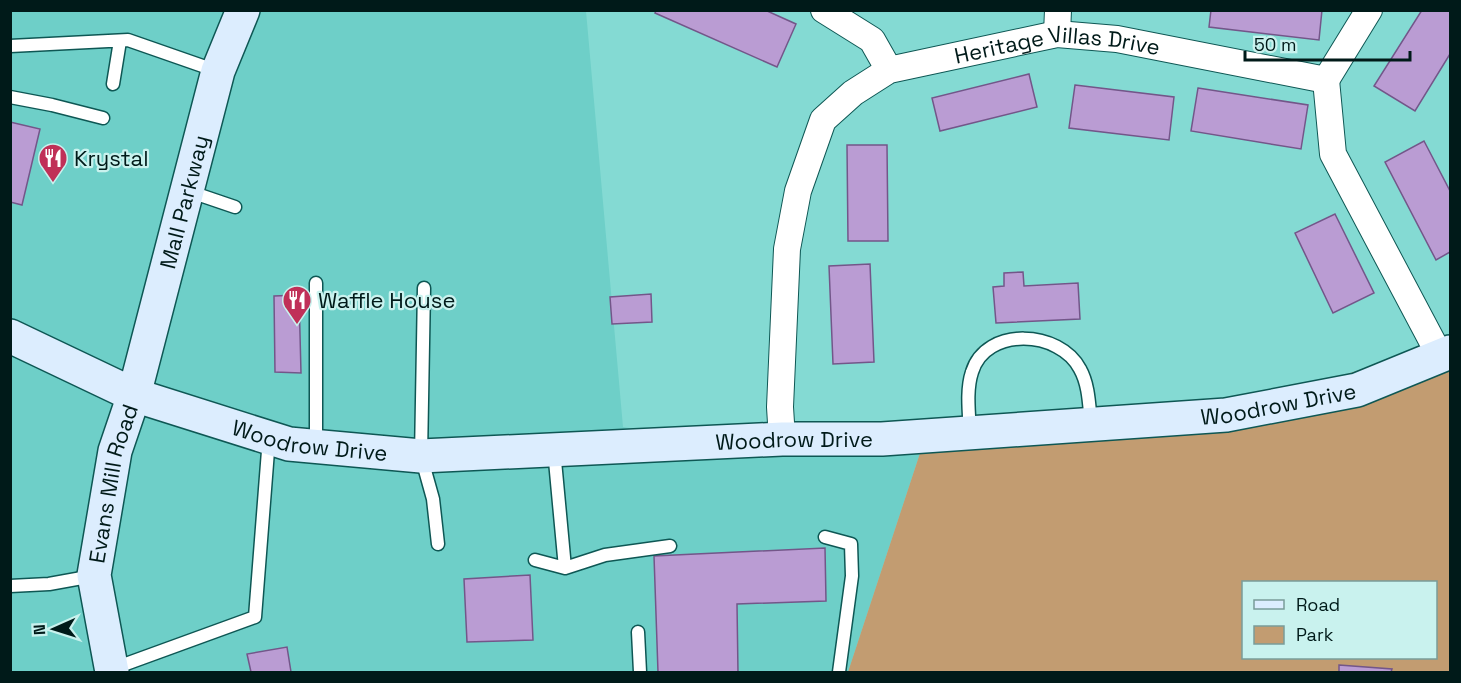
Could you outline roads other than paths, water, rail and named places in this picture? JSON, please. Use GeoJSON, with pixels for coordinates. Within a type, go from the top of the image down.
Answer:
{"type":"FeatureCollection","features":[{"type":"Feature","properties":{"kind":"street","name":"Mall Parkway"},"geometry":{"type":"LineString","coordinates":[[134,395],[218,71],[243,10]]}},
{"type":"Feature","properties":{"kind":"street"},"geometry":{"type":"LineString","coordinates":[[824,10],[872,40],[889,70]]}},
{"type":"Feature","properties":{"kind":"street"},"geometry":{"type":"LineString","coordinates":[[1369,10],[1326,80],[1333,154],[1445,354]]}},
{"type":"Feature","properties":{"kind":"street","name":"Heritage Villas Drive"},"geometry":{"type":"LineString","coordinates":[[782,438],[780,406],[787,249],[798,191],[823,120],[853,93],[889,70],[1057,22],[1117,39],[1326,80]]}},
{"type":"Feature","properties":{"kind":"street","name":"Evans Mill Road"},"geometry":{"type":"LineString","coordinates":[[10,336],[134,395],[115,451],[94,575],[111,671]]}},
{"type":"Feature","properties":{"kind":"street","name":"Woodrow Drive"},"geometry":{"type":"LineString","coordinates":[[134,395],[289,444],[421,456],[782,438],[882,439],[1226,415],[1357,390],[1445,354]]}},
{"type":"Feature","properties":{"kind":"lane"},"geometry":{"type":"LineString","coordinates":[[113,84],[120,40]]}},
{"type":"Feature","properties":{"kind":"lane"},"geometry":{"type":"LineString","coordinates":[[10,46],[128,40],[218,71]]}},
{"type":"Feature","properties":{"kind":"lane"},"geometry":{"type":"LineString","coordinates":[[10,97],[103,118]]}},
{"type":"Feature","properties":{"kind":"lane"},"geometry":{"type":"LineString","coordinates":[[187,191],[235,207]]}},
{"type":"Feature","properties":{"kind":"lane"},"geometry":{"type":"LineString","coordinates":[[316,283],[316,447]]}},
{"type":"Feature","properties":{"kind":"lane"},"geometry":{"type":"LineString","coordinates":[[424,288],[421,456],[433,499],[438,544]]}},
{"type":"Feature","properties":{"kind":"lane"},"geometry":{"type":"LineString","coordinates":[[970,433],[969,394],[972,371],[984,351],[1004,340],[1036,340],[1061,347],[1080,368],[1087,391],[1091,424]]}},
{"type":"Feature","properties":{"kind":"lane"},"geometry":{"type":"LineString","coordinates":[[111,671],[255,617],[269,437]]}},
{"type":"Feature","properties":{"kind":"lane"},"geometry":{"type":"LineString","coordinates":[[554,449],[565,568]]}},
{"type":"Feature","properties":{"kind":"lane"},"geometry":{"type":"LineString","coordinates":[[825,537],[851,544],[852,576],[839,672]]}},
{"type":"Feature","properties":{"kind":"lane"},"geometry":{"type":"LineString","coordinates":[[535,560],[565,568],[605,555],[670,546]]}},
{"type":"Feature","properties":{"kind":"lane"},"geometry":{"type":"LineString","coordinates":[[10,586],[49,584],[94,575]]}},
{"type":"Feature","properties":{"kind":"lane"},"geometry":{"type":"LineString","coordinates":[[638,632],[640,672]]}},
{"type":"Feature","properties":{"kind":"place","name":"Krystal"},"geometry":{"type":"Point","coordinates":[53,184]}},
{"type":"Feature","properties":{"kind":"place","name":"Waffle House"},"geometry":{"type":"Point","coordinates":[297,326]}}]}
